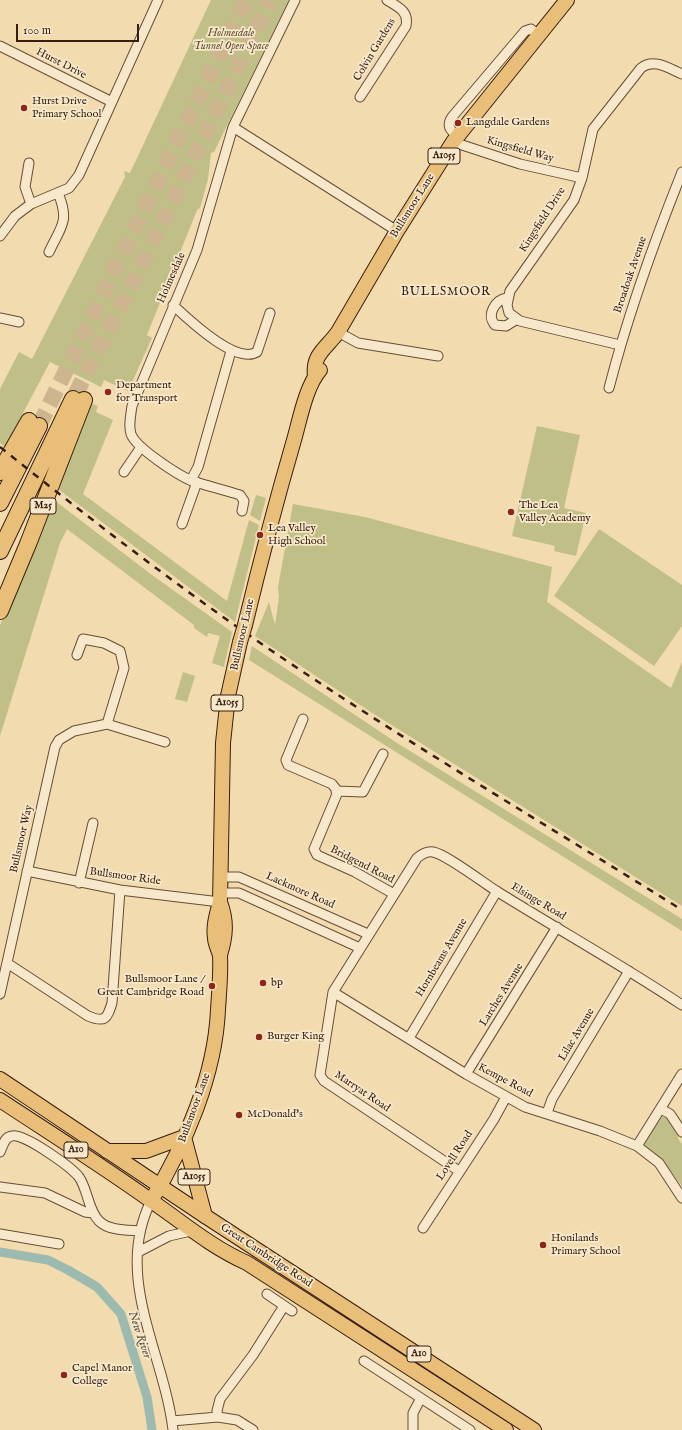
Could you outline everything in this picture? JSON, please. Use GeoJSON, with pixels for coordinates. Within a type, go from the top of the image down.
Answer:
{"type":"FeatureCollection","features":[{"type":"Feature","properties":{"kind":"highway","name":"M25"},"geometry":{"type":"LineString","coordinates":[[0,551],[79,398],[66,444],[28,544],[0,611]]}},
{"type":"Feature","properties":{"kind":"highway"},"geometry":{"type":"LineString","coordinates":[[0,472],[34,424],[0,503]]}},
{"type":"Feature","properties":{"kind":"main road","name":"Bullsmoor Lane"},"geometry":{"type":"LineString","coordinates":[[152,1201],[170,1171],[184,1137],[204,1085],[214,1050],[218,1012],[220,955],[215,938],[216,918],[221,898],[225,719],[228,696],[244,625],[288,458],[315,376],[325,363],[329,345],[397,231],[455,139],[540,36],[567,0]]}},
{"type":"Feature","properties":{"kind":"main road","name":"Great Cambridge Road"},"geometry":{"type":"LineString","coordinates":[[0,1079],[204,1216],[534,1430]]}},
{"type":"Feature","properties":{"kind":"main road","name":"Great Cambridge Road"},"geometry":{"type":"LineString","coordinates":[[0,1100],[152,1201],[191,1231],[226,1254],[247,1263],[506,1430]]}},
{"type":"Feature","properties":{"kind":"main road"},"geometry":{"type":"LineString","coordinates":[[64,1122],[88,1146],[139,1180],[152,1201]]}},
{"type":"Feature","properties":{"kind":"main road"},"geometry":{"type":"LineString","coordinates":[[107,1151],[146,1151],[184,1137]]}},
{"type":"Feature","properties":{"kind":"main road","name":"A1055"},"geometry":{"type":"LineString","coordinates":[[184,1137],[204,1216]]}},
{"type":"Feature","properties":{"kind":"main road"},"geometry":{"type":"LineString","coordinates":[[160,1186],[171,1206],[229,1245],[247,1263]]}},
{"type":"Feature","properties":{"kind":"street"},"geometry":{"type":"LineString","coordinates":[[0,236],[15,216],[31,204],[58,193],[73,184],[83,167],[158,0]]}},
{"type":"Feature","properties":{"kind":"street","name":"Holmesdale"},"geometry":{"type":"LineString","coordinates":[[242,511],[244,501],[240,495],[194,481],[178,473],[140,446],[131,434],[132,406],[197,250],[233,127],[295,0]]}},
{"type":"Feature","properties":{"kind":"street","name":"Colvin Gardens"},"geometry":{"type":"LineString","coordinates":[[360,97],[406,26],[407,19],[405,13],[387,0]]}},
{"type":"Feature","properties":{"kind":"street","name":"Hurst Drive"},"geometry":{"type":"LineString","coordinates":[[0,46],[112,102]]}},
{"type":"Feature","properties":{"kind":"street","name":"Kingsfield Drive"},"geometry":{"type":"LineString","coordinates":[[620,345],[517,320],[510,324],[500,326],[492,321],[492,314],[496,303],[501,299],[507,298],[510,291],[574,200],[582,178],[593,129],[640,68],[652,62],[682,74]]}},
{"type":"Feature","properties":{"kind":"street"},"geometry":{"type":"LineString","coordinates":[[233,127],[397,231]]}},
{"type":"Feature","properties":{"kind":"street","name":"Kingsfield Way"},"geometry":{"type":"LineString","coordinates":[[455,139],[520,164],[582,178]]}},
{"type":"Feature","properties":{"kind":"street"},"geometry":{"type":"LineString","coordinates":[[29,163],[25,187],[31,204]]}},
{"type":"Feature","properties":{"kind":"street","name":"Broadoak Avenue"},"geometry":{"type":"LineString","coordinates":[[609,388],[620,345],[664,217],[682,172]]}},
{"type":"Feature","properties":{"kind":"street"},"geometry":{"type":"LineString","coordinates":[[48,252],[63,223],[65,214],[58,193]]}},
{"type":"Feature","properties":{"kind":"street"},"geometry":{"type":"LineString","coordinates":[[507,298],[509,313],[517,320]]}},
{"type":"Feature","properties":{"kind":"street"},"geometry":{"type":"LineString","coordinates":[[173,305],[198,328],[232,351],[249,355],[257,352],[270,313]]}},
{"type":"Feature","properties":{"kind":"street"},"geometry":{"type":"LineString","coordinates":[[0,318],[18,322]]}},
{"type":"Feature","properties":{"kind":"street"},"geometry":{"type":"LineString","coordinates":[[338,332],[358,343],[438,356]]}},
{"type":"Feature","properties":{"kind":"street"},"geometry":{"type":"LineString","coordinates":[[182,524],[232,351]]}},
{"type":"Feature","properties":{"kind":"street"},"geometry":{"type":"LineString","coordinates":[[124,472],[140,446]]}},
{"type":"Feature","properties":{"kind":"street"},"geometry":{"type":"LineString","coordinates":[[77,655],[83,639],[104,643],[120,651],[124,668],[107,724]]}},
{"type":"Feature","properties":{"kind":"street"},"geometry":{"type":"LineString","coordinates":[[303,719],[286,760],[288,765],[332,784],[336,791],[363,792],[383,754]]}},
{"type":"Feature","properties":{"kind":"street","name":"Bullsmoor Way"},"geometry":{"type":"LineString","coordinates":[[0,994],[55,747],[59,740],[74,731],[107,724],[165,742]]}},
{"type":"Feature","properties":{"kind":"street","name":"Bridgend Road"},"geometry":{"type":"LineString","coordinates":[[336,791],[337,794],[314,849],[317,855],[355,872],[394,894]]}},
{"type":"Feature","properties":{"kind":"street"},"geometry":{"type":"LineString","coordinates":[[79,883],[93,823]]}},
{"type":"Feature","properties":{"kind":"street","name":"Elsinge Road"},"geometry":{"type":"LineString","coordinates":[[394,894],[417,858],[424,853],[434,852],[682,1005]]}},
{"type":"Feature","properties":{"kind":"street","name":"Bullsmoor Ride"},"geometry":{"type":"LineString","coordinates":[[27,871],[79,883],[120,890],[221,898]]}},
{"type":"Feature","properties":{"kind":"street","name":"Lackmore Road"},"geometry":{"type":"LineString","coordinates":[[221,877],[240,877],[368,934]]}},
{"type":"Feature","properties":{"kind":"street"},"geometry":{"type":"LineString","coordinates":[[7,963],[88,1016],[98,1020],[104,1019],[108,1014],[112,1003],[120,890]]}},
{"type":"Feature","properties":{"kind":"street","name":"Hornbeams Avenue"},"geometry":{"type":"LineString","coordinates":[[409,1038],[497,891]]}},
{"type":"Feature","properties":{"kind":"street"},"geometry":{"type":"LineString","coordinates":[[221,898],[239,893],[360,948]]}},
{"type":"Feature","properties":{"kind":"street","name":"Marryat Road"},"geometry":{"type":"LineString","coordinates":[[394,894],[333,992],[320,1075],[324,1081],[459,1171]]}},
{"type":"Feature","properties":{"kind":"street","name":"Larches Avenue"},"geometry":{"type":"LineString","coordinates":[[466,1074],[557,927]]}},
{"type":"Feature","properties":{"kind":"street","name":"Lilac Avenue"},"geometry":{"type":"LineString","coordinates":[[547,1113],[552,1099],[629,971]]}},
{"type":"Feature","properties":{"kind":"street","name":"Kempe Road"},"geometry":{"type":"LineString","coordinates":[[333,992],[466,1074],[525,1107],[600,1130],[637,1146],[659,1163],[682,1198]]}},
{"type":"Feature","properties":{"kind":"street"},"geometry":{"type":"LineString","coordinates":[[637,1146],[682,1074]]}},
{"type":"Feature","properties":{"kind":"street","name":"Lovell Road"},"geometry":{"type":"LineString","coordinates":[[423,1228],[494,1119],[506,1097]]}},
{"type":"Feature","properties":{"kind":"street"},"geometry":{"type":"LineString","coordinates":[[661,1108],[670,1114],[682,1132]]}},
{"type":"Feature","properties":{"kind":"street"},"geometry":{"type":"LineString","coordinates":[[0,1152],[5,1140],[9,1137],[15,1136],[43,1150],[71,1169],[78,1176],[93,1213],[102,1224],[120,1230],[140,1231]]}},
{"type":"Feature","properties":{"kind":"street"},"geometry":{"type":"LineString","coordinates":[[0,1186],[45,1193],[85,1212],[93,1213]]}},
{"type":"Feature","properties":{"kind":"street","name":"Bullsmoor Lane"},"geometry":{"type":"LineString","coordinates":[[152,1201],[143,1218],[140,1231],[137,1270],[140,1296],[147,1326],[164,1383],[173,1425]]}},
{"type":"Feature","properties":{"kind":"street"},"geometry":{"type":"LineString","coordinates":[[138,1252],[169,1236],[191,1231]]}},
{"type":"Feature","properties":{"kind":"street"},"geometry":{"type":"LineString","coordinates":[[0,1234],[59,1244]]}},
{"type":"Feature","properties":{"kind":"street"},"geometry":{"type":"LineString","coordinates":[[218,1417],[217,1411],[220,1399],[288,1308],[267,1294]]}},
{"type":"Feature","properties":{"kind":"street"},"geometry":{"type":"LineString","coordinates":[[364,1361],[470,1430]]}},
{"type":"Feature","properties":{"kind":"street"},"geometry":{"type":"LineString","coordinates":[[413,1430],[413,1413],[421,1398]]}},
{"type":"Feature","properties":{"kind":"street"},"geometry":{"type":"LineString","coordinates":[[173,1425],[218,1417],[237,1420],[254,1430]]}},
{"type":"Feature","properties":{"kind":"green space","name":"Holmesdale Tunnel Open Space"},"geometry":{"type":"Polygon","coordinates":[[[211,0],[289,0],[214,152],[211,153],[208,179],[200,208],[197,210],[147,335],[152,338],[128,391],[104,380],[101,387],[50,362],[5,447],[0,443],[0,389],[19,352],[32,359],[125,177],[124,171],[130,173],[211,0]]]}},
{"type":"Feature","properties":{"kind":"green space"},"geometry":{"type":"Polygon","coordinates":[[[92,404],[98,406],[96,412],[113,420],[83,494],[227,601],[249,520],[259,525],[235,622],[58,489],[92,404]]]}},
{"type":"Feature","properties":{"kind":"green space"},"geometry":{"type":"Polygon","coordinates":[[[537,426],[580,435],[564,508],[586,513],[576,556],[554,551],[555,546],[512,536],[537,426]]]}},
{"type":"Feature","properties":{"kind":"green space"},"geometry":{"type":"Polygon","coordinates":[[[256,495],[266,498],[260,521],[250,515],[256,495]]]}},
{"type":"Feature","properties":{"kind":"green space"},"geometry":{"type":"Polygon","coordinates":[[[54,500],[152,575],[232,632],[224,667],[212,663],[220,636],[208,633],[207,637],[194,628],[194,625],[67,529],[60,543],[0,736],[0,625],[21,580],[54,500]]]}},
{"type":"Feature","properties":{"kind":"green space"},"geometry":{"type":"Polygon","coordinates":[[[293,504],[365,517],[552,567],[547,602],[671,688],[682,662],[682,906],[374,714],[255,636],[269,602],[275,625],[279,597],[278,587],[293,504]]]}},
{"type":"Feature","properties":{"kind":"green space"},"geometry":{"type":"Polygon","coordinates":[[[599,529],[682,585],[682,626],[654,666],[554,596],[599,529]]]}},
{"type":"Feature","properties":{"kind":"green space"},"geometry":{"type":"Polygon","coordinates":[[[252,646],[397,743],[682,919],[682,931],[249,660],[252,646]]]}},
{"type":"Feature","properties":{"kind":"green space"},"geometry":{"type":"Polygon","coordinates":[[[183,672],[195,676],[187,702],[175,699],[183,672]]]}},
{"type":"Feature","properties":{"kind":"green space"},"geometry":{"type":"Polygon","coordinates":[[[662,1117],[667,1118],[679,1132],[678,1139],[682,1144],[682,1186],[669,1169],[645,1148],[644,1142],[662,1117]]]}},
{"type":"Feature","properties":{"kind":"waterway","name":"New River"},"geometry":{"type":"LineString","coordinates":[[0,1252],[48,1260],[68,1270],[97,1287],[121,1314],[147,1397],[152,1430]]}},
{"type":"Feature","properties":{"kind":"tunnel"},"geometry":{"type":"LineString","coordinates":[[39,426],[246,0]]}},
{"type":"Feature","properties":{"kind":"tunnel"},"geometry":{"type":"LineString","coordinates":[[75,395],[138,272],[270,0]]}},
{"type":"Feature","properties":{"kind":"railway"},"geometry":{"type":"LineString","coordinates":[[0,447],[134,552],[202,602],[322,685],[682,910]]}},
{"type":"Feature","properties":{"kind":"place","name":"Hurst Drive Primary School"},"geometry":{"type":"Point","coordinates":[24,108]}},
{"type":"Feature","properties":{"kind":"place","name":"Langdale Gardens"},"geometry":{"type":"Point","coordinates":[458,123]}},
{"type":"Feature","properties":{"kind":"place","name":"Department for Transport"},"geometry":{"type":"Point","coordinates":[108,392]}},
{"type":"Feature","properties":{"kind":"place","name":"The Lea Valley Academy"},"geometry":{"type":"Point","coordinates":[511,512]}},
{"type":"Feature","properties":{"kind":"place","name":"Lea Valley High School"},"geometry":{"type":"Point","coordinates":[260,535]}},
{"type":"Feature","properties":{"kind":"place","name":"bp"},"geometry":{"type":"Point","coordinates":[263,983]}},
{"type":"Feature","properties":{"kind":"place","name":"Bullsmoor Lane / Great Cambridge Road"},"geometry":{"type":"Point","coordinates":[212,986]}},
{"type":"Feature","properties":{"kind":"place","name":"Burger King"},"geometry":{"type":"Point","coordinates":[259,1037]}},
{"type":"Feature","properties":{"kind":"place","name":"McDonald's"},"geometry":{"type":"Point","coordinates":[239,1115]}},
{"type":"Feature","properties":{"kind":"place","name":"Honilands Primary School"},"geometry":{"type":"Point","coordinates":[543,1245]}},
{"type":"Feature","properties":{"kind":"place","name":"Capel Manor College"},"geometry":{"type":"Point","coordinates":[64,1375]}},
{"type":"Feature","properties":{"kind":"district","name":"BULLSMOOR"},"geometry":{"type":"Point","coordinates":[446,293]}}]}
